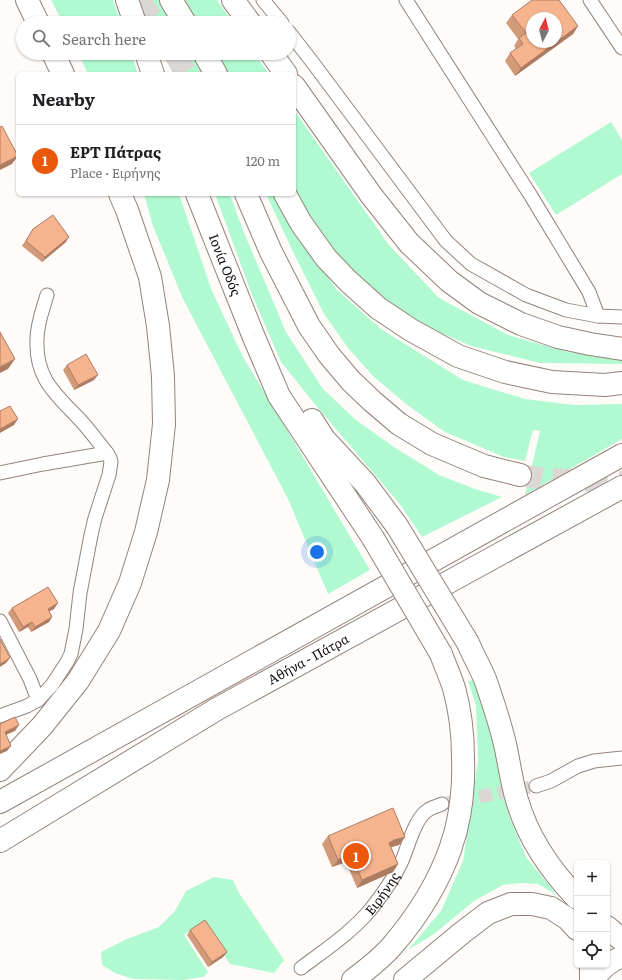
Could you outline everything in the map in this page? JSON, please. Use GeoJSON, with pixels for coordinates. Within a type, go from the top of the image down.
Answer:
{"type":"FeatureCollection","features":[{"type":"Feature","properties":{"kind":"highway"},"geometry":{"type":"LineString","coordinates":[[27,0],[35,16]]}},
{"type":"Feature","properties":{"kind":"highway"},"geometry":{"type":"LineString","coordinates":[[127,0],[133,16]]}},
{"type":"Feature","properties":{"kind":"highway"},"geometry":{"type":"LineString","coordinates":[[171,0],[181,16]]}},
{"type":"Feature","properties":{"kind":"highway"},"geometry":{"type":"LineString","coordinates":[[234,0],[245,16]]}},
{"type":"Feature","properties":{"kind":"highway"},"geometry":{"type":"LineString","coordinates":[[56,60],[62,72]]}},
{"type":"Feature","properties":{"kind":"highway"},"geometry":{"type":"LineString","coordinates":[[149,60],[153,72]]}},
{"type":"Feature","properties":{"kind":"highway"},"geometry":{"type":"LineString","coordinates":[[208,60],[215,72]]}},
{"type":"Feature","properties":{"kind":"highway"},"geometry":{"type":"LineString","coordinates":[[276,60],[285,72]]}},
{"type":"Feature","properties":{"kind":"highway"},"geometry":{"type":"LineString","coordinates":[[296,89],[380,207],[409,243],[449,281],[480,303],[521,324],[558,337],[622,349]]}},
{"type":"Feature","properties":{"kind":"highway"},"geometry":{"type":"LineString","coordinates":[[0,770],[42,726],[78,681],[109,631],[132,576],[146,532],[158,480],[164,424],[163,376],[158,326],[150,277],[128,210],[121,196]]}},
{"type":"Feature","properties":{"kind":"highway","name":"Ιονία Οδός"},"geometry":{"type":"LineString","coordinates":[[198,196],[253,335]]}},
{"type":"Feature","properties":{"kind":"highway"},"geometry":{"type":"LineString","coordinates":[[247,196],[271,252],[309,326],[328,355],[351,381],[399,424],[432,444],[484,466],[520,475]]}},
{"type":"Feature","properties":{"kind":"highway"},"geometry":{"type":"LineString","coordinates":[[286,196],[301,223],[326,258],[348,281],[378,308],[411,330],[458,356],[505,372],[552,382],[605,385],[622,383]]}},
{"type":"Feature","properties":{"kind":"highway"},"geometry":{"type":"LineString","coordinates":[[253,335],[324,439],[365,483],[397,526],[468,643],[484,678],[494,706],[504,740],[517,800],[523,818],[544,859],[564,885],[575,896]]}},
{"type":"Feature","properties":{"kind":"highway"},"geometry":{"type":"LineString","coordinates":[[253,335],[279,396],[373,538],[441,654],[454,689],[460,718],[464,770],[461,805],[456,831],[446,860],[432,891],[414,918],[391,947],[353,980]]}},
{"type":"Feature","properties":{"kind":"highway","name":"Αθήνα - Πάτρα"},"geometry":{"type":"LineString","coordinates":[[0,802],[622,455]]}},
{"type":"Feature","properties":{"kind":"highway","name":"Αθήνα - Πάτρα"},"geometry":{"type":"LineString","coordinates":[[0,841],[217,709],[622,487]]}},
{"type":"Feature","properties":{"kind":"highway"},"geometry":{"type":"LineString","coordinates":[[405,980],[488,913],[511,904],[532,904],[551,908],[568,919],[574,926]]}},
{"type":"Feature","properties":{"kind":"highway"},"geometry":{"type":"LineString","coordinates":[[610,930],[622,940]]}},
{"type":"Feature","properties":{"kind":"highway"},"geometry":{"type":"LineString","coordinates":[[591,968],[591,980]]}},
{"type":"Feature","properties":{"kind":"main road"},"geometry":{"type":"LineString","coordinates":[[594,980],[604,968],[615,959],[622,957]]}},
{"type":"Feature","properties":{"kind":"street"},"geometry":{"type":"LineString","coordinates":[[263,0],[276,16]]}},
{"type":"Feature","properties":{"kind":"street"},"geometry":{"type":"LineString","coordinates":[[406,0],[531,196],[589,292],[598,316]]}},
{"type":"Feature","properties":{"kind":"street"},"geometry":{"type":"LineString","coordinates":[[590,0],[622,48]]}},
{"type":"Feature","properties":{"kind":"street"},"geometry":{"type":"LineString","coordinates":[[296,41],[446,241],[471,264],[526,295],[566,310],[598,316],[622,317]]}},
{"type":"Feature","properties":{"kind":"street"},"geometry":{"type":"LineString","coordinates":[[0,716],[27,706],[38,700],[52,685],[62,671],[71,654],[86,557],[95,518],[110,468],[110,458],[107,453],[82,422],[51,389],[42,373],[38,359],[37,338],[38,328],[47,294]]}},
{"type":"Feature","properties":{"kind":"street"},"geometry":{"type":"LineString","coordinates":[[0,473],[107,453]]}},
{"type":"Feature","properties":{"kind":"street"},"geometry":{"type":"LineString","coordinates":[[0,620],[30,679],[38,700]]}},
{"type":"Feature","properties":{"kind":"street"},"geometry":{"type":"LineString","coordinates":[[536,786],[552,781],[578,766],[594,760],[622,758]]}},
{"type":"Feature","properties":{"kind":"street","name":"Ειρήνης"},"geometry":{"type":"LineString","coordinates":[[301,968],[344,935],[369,911],[390,884],[401,863],[418,821],[427,810],[442,804]]}},
{"type":"Feature","properties":{"kind":"green space"},"geometry":{"type":"Polygon","coordinates":[[[51,0],[113,0],[119,16],[59,16],[51,0]]]}},
{"type":"Feature","properties":{"kind":"green space"},"geometry":{"type":"Polygon","coordinates":[[[149,0],[162,0],[172,16],[154,16],[149,0]]]}},
{"type":"Feature","properties":{"kind":"green space"},"geometry":{"type":"Polygon","coordinates":[[[182,0],[217,0],[228,16],[190,16],[182,0]]]}},
{"type":"Feature","properties":{"kind":"green space"},"geometry":{"type":"Polygon","coordinates":[[[81,60],[133,60],[137,72],[87,72],[81,60]]]}},
{"type":"Feature","properties":{"kind":"green space"},"geometry":{"type":"Polygon","coordinates":[[[168,60],[198,60],[205,72],[172,72],[168,60]]]}},
{"type":"Feature","properties":{"kind":"green space"},"geometry":{"type":"Polygon","coordinates":[[[215,60],[259,60],[268,72],[222,72],[215,60]]]}},
{"type":"Feature","properties":{"kind":"green space"},"geometry":{"type":"Polygon","coordinates":[[[296,113],[389,245],[439,298],[508,335],[568,352],[622,359],[622,364],[540,363],[471,346],[411,320],[372,291],[320,237],[295,196],[296,113]]]}},
{"type":"Feature","properties":{"kind":"green space"},"geometry":{"type":"Polygon","coordinates":[[[611,122],[622,140],[622,174],[556,215],[529,173],[611,122]]]}},
{"type":"Feature","properties":{"kind":"green space"},"geometry":{"type":"Polygon","coordinates":[[[145,196],[180,196],[212,291],[243,357],[370,570],[328,594],[288,499],[183,299],[153,226],[145,196]]]}},
{"type":"Feature","properties":{"kind":"green space"},"geometry":{"type":"Polygon","coordinates":[[[216,196],[231,196],[242,228],[286,332],[323,389],[356,420],[394,447],[439,475],[475,489],[502,497],[422,537],[399,503],[281,362],[252,295],[216,196]]]}},
{"type":"Feature","properties":{"kind":"green space"},"geometry":{"type":"Polygon","coordinates":[[[267,196],[274,196],[298,236],[337,290],[381,329],[463,380],[525,399],[574,405],[622,404],[622,439],[525,495],[540,431],[533,430],[525,461],[504,457],[445,432],[406,404],[373,376],[348,348],[324,314],[267,196]]]}},
{"type":"Feature","properties":{"kind":"green space"},"geometry":{"type":"Polygon","coordinates":[[[473,680],[489,723],[509,816],[526,857],[557,895],[538,884],[521,883],[503,885],[474,901],[434,934],[408,950],[441,911],[463,861],[478,761],[476,705],[468,681],[473,680]]]}},
{"type":"Feature","properties":{"kind":"green space"},"geometry":{"type":"Polygon","coordinates":[[[214,877],[233,880],[239,893],[284,960],[274,973],[230,964],[202,922],[184,935],[208,972],[203,977],[183,980],[133,979],[115,973],[102,965],[101,952],[127,939],[159,927],[175,911],[186,891],[214,877]]]}},
{"type":"Feature","properties":{"kind":"building"},"geometry":{"type":"Polygon","coordinates":[[[532,0],[559,0],[578,26],[562,38],[562,12],[526,12],[526,33],[512,15],[532,0]]]}},
{"type":"Feature","properties":{"kind":"building"},"geometry":{"type":"Polygon","coordinates":[[[526,33],[526,48],[548,48],[521,68],[510,53],[523,44],[519,38],[526,33]]]}},
{"type":"Feature","properties":{"kind":"building"},"geometry":{"type":"Polygon","coordinates":[[[2,126],[16,152],[16,157],[0,165],[0,127],[2,126]]]}},
{"type":"Feature","properties":{"kind":"building"},"geometry":{"type":"Polygon","coordinates":[[[53,215],[69,237],[45,257],[26,241],[33,229],[53,215]]]}},
{"type":"Feature","properties":{"kind":"building"},"geometry":{"type":"Polygon","coordinates":[[[0,332],[15,359],[0,367],[0,332]]]}},
{"type":"Feature","properties":{"kind":"building"},"geometry":{"type":"Polygon","coordinates":[[[86,354],[98,375],[78,385],[67,365],[86,354]]]}},
{"type":"Feature","properties":{"kind":"building"},"geometry":{"type":"Polygon","coordinates":[[[10,406],[18,419],[0,429],[0,411],[10,406]]]}},
{"type":"Feature","properties":{"kind":"building"},"geometry":{"type":"Polygon","coordinates":[[[48,587],[58,603],[48,609],[52,617],[35,627],[32,622],[23,627],[12,608],[48,587]]]}},
{"type":"Feature","properties":{"kind":"building"},"geometry":{"type":"Polygon","coordinates":[[[0,639],[10,658],[0,664],[0,639]]]}},
{"type":"Feature","properties":{"kind":"building"},"geometry":{"type":"Polygon","coordinates":[[[15,717],[19,725],[5,732],[11,746],[0,751],[0,724],[15,717]]]}},
{"type":"Feature","properties":{"kind":"building"},"geometry":{"type":"Polygon","coordinates":[[[393,808],[405,837],[389,843],[398,864],[362,880],[351,854],[338,860],[328,836],[393,808]]]}},
{"type":"Feature","properties":{"kind":"building"},"geometry":{"type":"Polygon","coordinates":[[[205,920],[227,952],[212,962],[190,930],[205,920]]]}},
{"type":"Feature","properties":{"kind":"tunnel"},"geometry":{"type":"LineString","coordinates":[[139,0],[150,16]]}},
{"type":"Feature","properties":{"kind":"tunnel"},"geometry":{"type":"LineString","coordinates":[[178,60],[186,72]]}},
{"type":"Feature","properties":{"kind":"tunnel"},"geometry":{"type":"LineString","coordinates":[[520,475],[545,479],[622,482]]}},
{"type":"Feature","properties":{"kind":"tunnel"},"geometry":{"type":"LineString","coordinates":[[442,804],[536,786]]}},
{"type":"Feature","properties":{"kind":"place","name":"ΕΡΤ Πάτρας"},"geometry":{"type":"Point","coordinates":[356,856]}}]}
